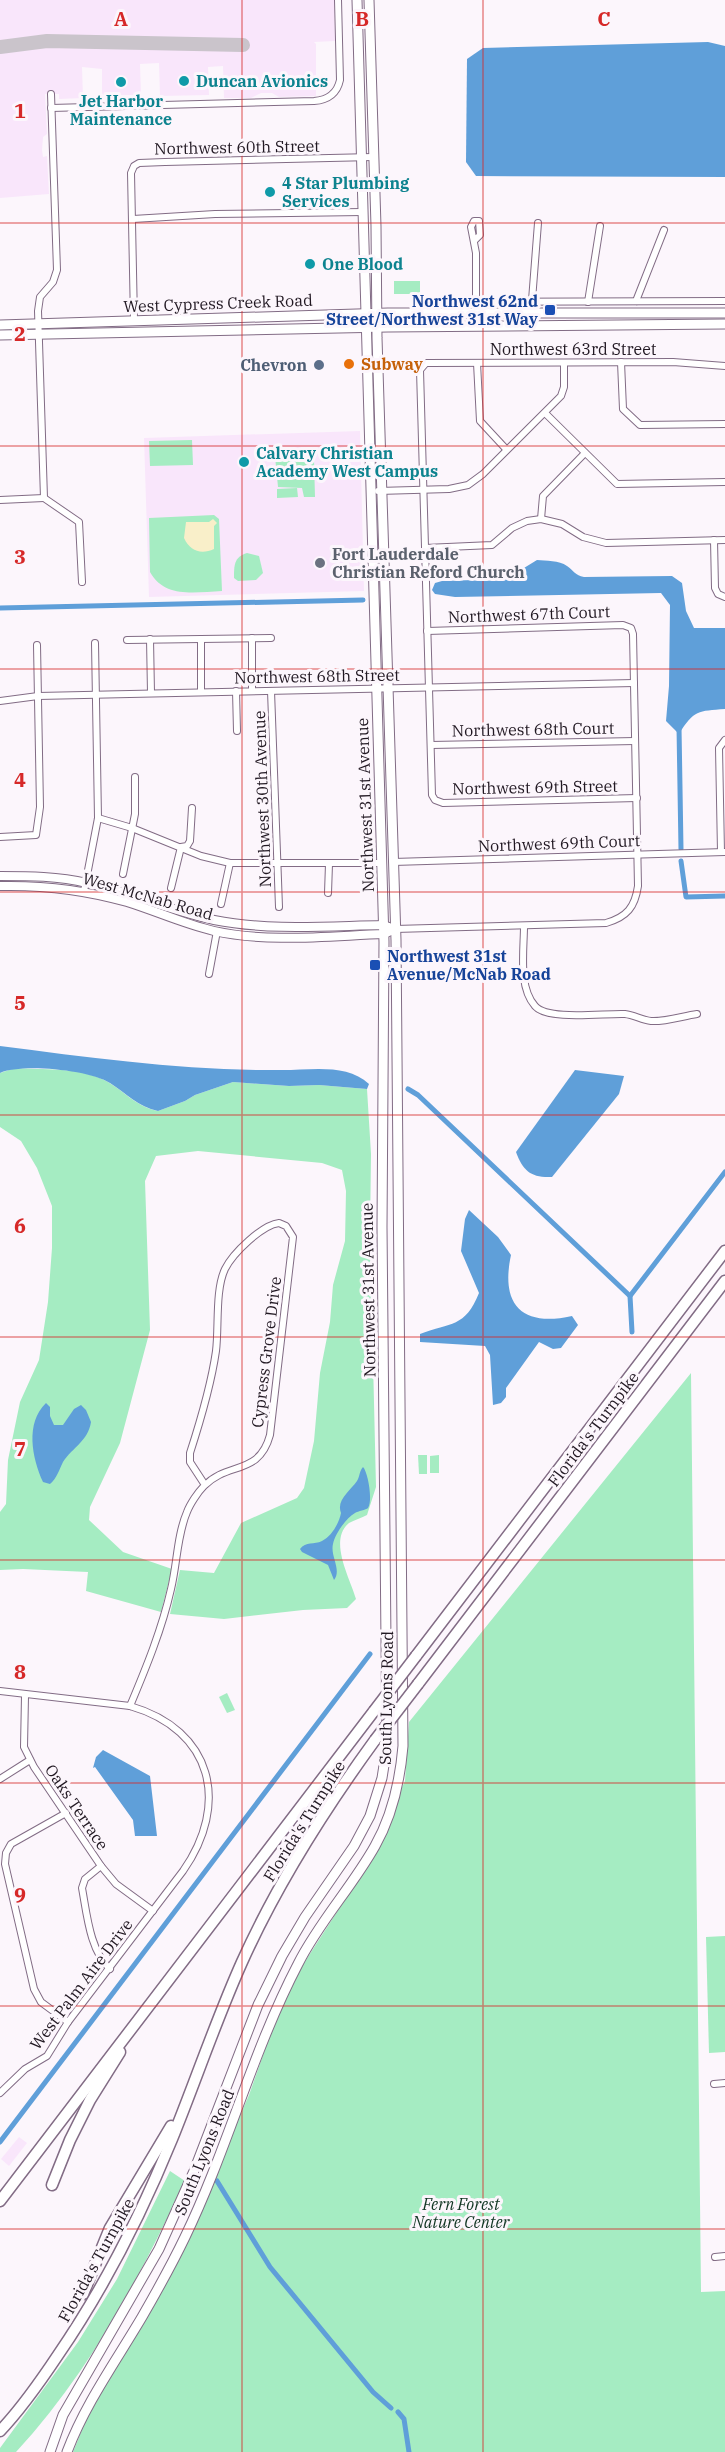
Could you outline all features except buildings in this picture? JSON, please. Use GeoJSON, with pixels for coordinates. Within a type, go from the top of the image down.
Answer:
{"type":"FeatureCollection","features":[{"type":"Feature","properties":{"kind":"highway","name":"Florida's Turnpike"},"geometry":{"type":"LineString","coordinates":[[0,2201],[725,1251]]}},
{"type":"Feature","properties":{"kind":"highway","name":"Florida's Turnpike"},"geometry":{"type":"LineString","coordinates":[[0,2431],[20,2411],[74,2332],[107,2277],[144,2205],[261,1919],[296,1857],[336,1794],[375,1740],[725,1281]]}},
{"type":"Feature","properties":{"kind":"highway"},"geometry":{"type":"LineString","coordinates":[[52,2185],[69,2140],[131,2030]]}},
{"type":"Feature","properties":{"kind":"highway"},"geometry":{"type":"LineString","coordinates":[[83,2294],[110,2228],[185,2106]]}},
{"type":"Feature","properties":{"kind":"highway"},"geometry":{"type":"LineString","coordinates":[[0,2440],[20,2411]]}},
{"type":"Feature","properties":{"kind":"main road","name":"Northwest 31st Avenue"},"geometry":{"type":"LineString","coordinates":[[357,0],[363,212],[372,314]]}},
{"type":"Feature","properties":{"kind":"main road","name":"Northwest 31st Avenue"},"geometry":{"type":"LineString","coordinates":[[369,0],[373,157],[371,491],[384,930],[382,1227],[386,1608]]}},
{"type":"Feature","properties":{"kind":"main road","name":"West Cypress Creek Road"},"geometry":{"type":"LineString","coordinates":[[0,325],[372,314],[725,312]]}},
{"type":"Feature","properties":{"kind":"main road","name":"West Cypress Creek Road"},"geometry":{"type":"LineString","coordinates":[[0,335],[372,327],[725,324]]}},
{"type":"Feature","properties":{"kind":"main road","name":"Northwest 31st Avenue"},"geometry":{"type":"LineString","coordinates":[[372,327],[382,491],[397,1043]]}},
{"type":"Feature","properties":{"kind":"main road","name":"West McNab Road"},"geometry":{"type":"LineString","coordinates":[[0,876],[46,876],[189,914],[238,924],[384,930]]}},
{"type":"Feature","properties":{"kind":"main road","name":"West McNab Road"},"geometry":{"type":"LineString","coordinates":[[0,886],[85,887],[186,924],[259,937],[395,929]]}},
{"type":"Feature","properties":{"kind":"main road","name":"South Lyons Road"},"geometry":{"type":"LineString","coordinates":[[67,2452],[75,2430],[148,2306],[197,2213],[275,2010],[298,1963],[316,1931],[374,1847],[393,1803],[401,1768],[403,1746],[397,1043]]}},
{"type":"Feature","properties":{"kind":"main road"},"geometry":{"type":"LineString","coordinates":[[385,1393],[399,1392]]}},
{"type":"Feature","properties":{"kind":"main road","name":"South Lyons Road"},"geometry":{"type":"LineString","coordinates":[[50,2452],[63,2415],[159,2249],[194,2171],[258,2005],[282,1956],[305,1917],[354,1846],[370,1816],[382,1778],[387,1746],[386,1608]]}},
{"type":"Feature","properties":{"kind":"street"},"geometry":{"type":"LineString","coordinates":[[51,108],[326,99],[336,91],[340,80],[338,0]]}},
{"type":"Feature","properties":{"kind":"street"},"geometry":{"type":"LineString","coordinates":[[44,498],[38,324],[40,297],[53,282],[57,270],[51,94]]}},
{"type":"Feature","properties":{"kind":"street","name":"Northwest 60th Street"},"geometry":{"type":"LineString","coordinates":[[134,320],[131,173],[134,166],[139,163],[373,157]]}},
{"type":"Feature","properties":{"kind":"street"},"geometry":{"type":"LineString","coordinates":[[133,219],[215,214],[363,212]]}},
{"type":"Feature","properties":{"kind":"street"},"geometry":{"type":"LineString","coordinates":[[530,326],[538,223]]}},
{"type":"Feature","properties":{"kind":"street"},"geometry":{"type":"LineString","coordinates":[[588,302],[600,226]]}},
{"type":"Feature","properties":{"kind":"street"},"geometry":{"type":"LineString","coordinates":[[636,302],[664,231]]}},
{"type":"Feature","properties":{"kind":"street"},"geometry":{"type":"LineString","coordinates":[[475,240],[476,302]]}},
{"type":"Feature","properties":{"kind":"street"},"geometry":{"type":"LineString","coordinates":[[443,302],[725,301]]}},
{"type":"Feature","properties":{"kind":"street"},"geometry":{"type":"LineString","coordinates":[[621,362],[623,409],[640,425],[725,424]]}},
{"type":"Feature","properties":{"kind":"street","name":"Northwest 63rd Street"},"geometry":{"type":"LineString","coordinates":[[423,489],[422,366],[426,363],[673,362],[725,366]]}},
{"type":"Feature","properties":{"kind":"street"},"geometry":{"type":"LineString","coordinates":[[477,363],[480,421],[506,449]]}},
{"type":"Feature","properties":{"kind":"street"},"geometry":{"type":"LineString","coordinates":[[371,491],[449,489],[468,485],[483,474],[563,392],[564,363]]}},
{"type":"Feature","properties":{"kind":"street"},"geometry":{"type":"LineString","coordinates":[[545,413],[617,484],[725,482]]}},
{"type":"Feature","properties":{"kind":"street"},"geometry":{"type":"LineString","coordinates":[[541,519],[543,496],[585,453]]}},
{"type":"Feature","properties":{"kind":"street"},"geometry":{"type":"LineString","coordinates":[[423,489],[431,745]]}},
{"type":"Feature","properties":{"kind":"street"},"geometry":{"type":"LineString","coordinates":[[0,500],[44,498],[79,522],[82,582]]}},
{"type":"Feature","properties":{"kind":"street"},"geometry":{"type":"LineString","coordinates":[[425,548],[492,545],[512,528],[527,521],[541,519],[562,524],[583,537],[606,543],[725,540]]}},
{"type":"Feature","properties":{"kind":"street"},"geometry":{"type":"LineString","coordinates":[[714,540],[715,588],[718,594],[725,597]]}},
{"type":"Feature","properties":{"kind":"street","name":"Northwest 67th Court"},"geometry":{"type":"LineString","coordinates":[[427,631],[623,625],[631,628],[633,634],[634,683]]}},
{"type":"Feature","properties":{"kind":"street"},"geometry":{"type":"LineString","coordinates":[[252,638],[252,691]]}},
{"type":"Feature","properties":{"kind":"street"},"geometry":{"type":"LineString","coordinates":[[127,640],[271,638]]}},
{"type":"Feature","properties":{"kind":"street"},"geometry":{"type":"LineString","coordinates":[[150,639],[151,693]]}},
{"type":"Feature","properties":{"kind":"street"},"geometry":{"type":"LineString","coordinates":[[201,639],[201,692]]}},
{"type":"Feature","properties":{"kind":"street"},"geometry":{"type":"LineString","coordinates":[[85,887],[98,818],[95,643]]}},
{"type":"Feature","properties":{"kind":"street"},"geometry":{"type":"LineString","coordinates":[[0,837],[36,835],[40,807],[37,645]]}},
{"type":"Feature","properties":{"kind":"street"},"geometry":{"type":"LineString","coordinates":[[634,683],[639,855]]}},
{"type":"Feature","properties":{"kind":"street","name":"Northwest 68th Street"},"geometry":{"type":"LineString","coordinates":[[0,701],[38,696],[96,694],[634,683]]}},
{"type":"Feature","properties":{"kind":"street"},"geometry":{"type":"LineString","coordinates":[[236,691],[237,731]]}},
{"type":"Feature","properties":{"kind":"street","name":"Northwest 30th Avenue"},"geometry":{"type":"LineString","coordinates":[[271,691],[279,907]]}},
{"type":"Feature","properties":{"kind":"street"},"geometry":{"type":"LineString","coordinates":[[723,740],[719,748],[723,795],[723,852]]}},
{"type":"Feature","properties":{"kind":"street","name":"Northwest 68th Court"},"geometry":{"type":"LineString","coordinates":[[431,745],[635,741]]}},
{"type":"Feature","properties":{"kind":"street","name":"Northwest 69th Street"},"geometry":{"type":"LineString","coordinates":[[431,745],[432,795],[435,800],[443,803],[637,798]]}},
{"type":"Feature","properties":{"kind":"street"},"geometry":{"type":"LineString","coordinates":[[123,874],[132,828],[135,777]]}},
{"type":"Feature","properties":{"kind":"street"},"geometry":{"type":"LineString","coordinates":[[181,847],[188,846],[190,841],[192,808]]}},
{"type":"Feature","properties":{"kind":"street"},"geometry":{"type":"LineString","coordinates":[[98,818],[132,828],[201,856],[230,863],[382,863]]}},
{"type":"Feature","properties":{"kind":"street"},"geometry":{"type":"LineString","coordinates":[[171,888],[181,847]]}},
{"type":"Feature","properties":{"kind":"street","name":"Northwest 69th Court"},"geometry":{"type":"LineString","coordinates":[[393,862],[723,852]]}},
{"type":"Feature","properties":{"kind":"street","name":"West McNab Road"},"geometry":{"type":"LineString","coordinates":[[395,929],[606,923],[628,914],[636,900],[639,855]]}},
{"type":"Feature","properties":{"kind":"street"},"geometry":{"type":"LineString","coordinates":[[221,904],[230,863]]}},
{"type":"Feature","properties":{"kind":"street"},"geometry":{"type":"LineString","coordinates":[[328,893],[329,864]]}},
{"type":"Feature","properties":{"kind":"street"},"geometry":{"type":"LineString","coordinates":[[524,926],[525,983],[534,1006],[541,1011],[556,1014],[628,1014],[652,1021],[697,1014]]}},
{"type":"Feature","properties":{"kind":"street"},"geometry":{"type":"LineString","coordinates":[[209,974],[217,931]]}},
{"type":"Feature","properties":{"kind":"street","name":"Cypress Grove Drive"},"geometry":{"type":"LineString","coordinates":[[130,1706],[150,1658],[171,1592],[186,1513],[205,1485],[224,1474],[251,1464],[266,1450],[270,1435],[293,1237],[286,1226],[279,1223],[263,1228],[233,1258],[225,1270],[221,1284],[216,1349],[210,1386],[190,1453],[190,1462],[194,1471],[205,1485]]}},
{"type":"Feature","properties":{"kind":"street"},"geometry":{"type":"LineString","coordinates":[[0,1691],[25,1696],[130,1706]]}},
{"type":"Feature","properties":{"kind":"street","name":"Oaks Terrace"},"geometry":{"type":"LineString","coordinates":[[25,1696],[24,1747],[30,1760],[101,1866],[116,1884],[153,1911]]}},
{"type":"Feature","properties":{"kind":"street","name":"West Palm Aire Drive"},"geometry":{"type":"LineString","coordinates":[[0,2093],[25,2069],[47,2056],[68,2022],[196,1852],[204,1835],[210,1798],[201,1761],[189,1743],[164,1720],[130,1706]]}},
{"type":"Feature","properties":{"kind":"street"},"geometry":{"type":"LineString","coordinates":[[0,1779],[30,1760]]}},
{"type":"Feature","properties":{"kind":"street"},"geometry":{"type":"LineString","coordinates":[[66,1813],[11,1844],[6,1852],[5,1864],[34,1989],[41,2002],[68,2022]]}},
{"type":"Feature","properties":{"kind":"street"},"geometry":{"type":"LineString","coordinates":[[101,1866],[85,1879],[82,1888],[96,1950],[100,1960],[110,1969]]}},
{"type":"Feature","properties":{"kind":"street"},"geometry":{"type":"LineString","coordinates":[[714,2084],[725,2084]]}},
{"type":"Feature","properties":{"kind":"street"},"geometry":{"type":"LineString","coordinates":[[715,2257],[725,2256]]}},
{"type":"Feature","properties":{"kind":"shaded area"},"geometry":{"type":"Polygon","coordinates":[[[0,0],[334,0],[335,41],[314,42],[316,44],[316,96],[279,97],[272,93],[261,93],[251,98],[224,98],[223,66],[208,67],[209,95],[160,96],[159,63],[140,64],[141,95],[102,95],[102,69],[82,67],[83,98],[59,99],[59,94],[45,94],[47,134],[43,137],[42,150],[43,157],[47,156],[49,194],[0,198],[0,0]]]}},
{"type":"Feature","properties":{"kind":"shaded area"},"geometry":{"type":"Polygon","coordinates":[[[360,431],[364,591],[149,597],[144,438],[360,431]]]}},
{"type":"Feature","properties":{"kind":"shaded area"},"geometry":{"type":"Polygon","coordinates":[[[19,2137],[27,2143],[9,2166],[1,2159],[19,2137]]]}},
{"type":"Feature","properties":{"kind":"green space"},"geometry":{"type":"Polygon","coordinates":[[[394,281],[420,281],[420,294],[394,294],[394,281]]]}},
{"type":"Feature","properties":{"kind":"green space"},"geometry":{"type":"Polygon","coordinates":[[[192,440],[193,465],[150,466],[149,441],[192,440]]]}},
{"type":"Feature","properties":{"kind":"green space"},"geometry":{"type":"Polygon","coordinates":[[[306,455],[307,460],[314,460],[315,497],[304,497],[302,488],[278,487],[275,456],[306,455]]]}},
{"type":"Feature","properties":{"kind":"green space"},"geometry":{"type":"Polygon","coordinates":[[[297,488],[298,497],[277,498],[277,489],[297,488]]]}},
{"type":"Feature","properties":{"kind":"green space"},"geometry":{"type":"Polygon","coordinates":[[[214,515],[219,519],[222,591],[182,592],[156,581],[150,572],[149,518],[214,515]]]}},
{"type":"Feature","properties":{"kind":"green space"},"geometry":{"type":"Polygon","coordinates":[[[247,553],[259,556],[263,573],[256,580],[238,581],[234,578],[236,562],[239,557],[247,553]]]}},
{"type":"Feature","properties":{"kind":"green space"},"geometry":{"type":"Polygon","coordinates":[[[15,1068],[81,1072],[92,1075],[109,1083],[142,1106],[158,1111],[233,1082],[367,1089],[371,1154],[370,1233],[376,1487],[367,1515],[349,1523],[340,1539],[342,1560],[356,1599],[347,1608],[303,1610],[224,1619],[170,1614],[180,1570],[214,1573],[241,1523],[297,1498],[304,1488],[314,1441],[320,1373],[330,1322],[333,1285],[345,1241],[346,1191],[342,1170],[322,1163],[198,1151],[156,1156],[145,1181],[150,1330],[120,1443],[90,1507],[89,1520],[123,1552],[172,1569],[161,1612],[86,1591],[88,1572],[0,1570],[0,1512],[6,1504],[8,1460],[20,1402],[39,1360],[48,1302],[52,1248],[52,1206],[37,1168],[21,1141],[0,1127],[0,1073],[15,1068]]]}},
{"type":"Feature","properties":{"kind":"green space","name":"Fern Forest Nature Center"},"geometry":{"type":"Polygon","coordinates":[[[691,1373],[701,2292],[725,2291],[725,2452],[73,2452],[88,2415],[202,2202],[249,2095],[281,2004],[304,1963],[353,1887],[405,1781],[409,1722],[691,1373]]]}},
{"type":"Feature","properties":{"kind":"green space"},"geometry":{"type":"Polygon","coordinates":[[[418,1455],[427,1455],[427,1474],[419,1474],[418,1455]]]}},
{"type":"Feature","properties":{"kind":"green space"},"geometry":{"type":"Polygon","coordinates":[[[439,1455],[439,1473],[430,1473],[430,1456],[439,1455]]]}},
{"type":"Feature","properties":{"kind":"green space"},"geometry":{"type":"Polygon","coordinates":[[[227,1693],[235,1710],[227,1713],[219,1697],[227,1693]]]}},
{"type":"Feature","properties":{"kind":"green space"},"geometry":{"type":"Polygon","coordinates":[[[725,1936],[725,2052],[709,2053],[706,1937],[725,1936]]]}},
{"type":"Feature","properties":{"kind":"green space"},"geometry":{"type":"Polygon","coordinates":[[[170,2171],[185,2181],[111,2324],[67,2390],[16,2452],[0,2452],[0,2448],[78,2342],[117,2279],[170,2171]]]}},
{"type":"Feature","properties":{"kind":"sand"},"geometry":{"type":"Polygon","coordinates":[[[213,519],[217,523],[214,526],[214,549],[205,552],[196,551],[184,538],[186,522],[209,522],[213,519]]]}},
{"type":"Feature","properties":{"kind":"water"},"geometry":{"type":"Polygon","coordinates":[[[708,42],[725,46],[725,177],[476,176],[466,162],[467,59],[483,48],[708,42]]]}},
{"type":"Feature","properties":{"kind":"water"},"geometry":{"type":"Polygon","coordinates":[[[537,560],[560,563],[584,577],[672,576],[682,583],[686,611],[694,628],[725,628],[725,709],[697,713],[679,734],[666,721],[670,605],[661,593],[455,597],[435,594],[432,590],[435,583],[442,581],[506,579],[537,560]]]}},
{"type":"Feature","properties":{"kind":"water"},"geometry":{"type":"Polygon","coordinates":[[[0,1046],[176,1066],[247,1070],[339,1070],[360,1077],[369,1084],[367,1089],[233,1082],[158,1111],[138,1103],[100,1078],[72,1071],[39,1068],[0,1073],[0,1046]]]}},
{"type":"Feature","properties":{"kind":"water"},"geometry":{"type":"Polygon","coordinates":[[[575,1070],[624,1076],[619,1094],[552,1177],[533,1175],[525,1169],[516,1152],[575,1070]]]}},
{"type":"Feature","properties":{"kind":"water"},"geometry":{"type":"Polygon","coordinates":[[[469,1210],[498,1237],[511,1255],[508,1273],[509,1288],[519,1309],[528,1315],[540,1318],[555,1319],[572,1316],[578,1325],[561,1348],[553,1349],[539,1342],[506,1388],[506,1397],[501,1403],[493,1405],[490,1355],[485,1346],[420,1342],[420,1334],[449,1325],[462,1318],[474,1304],[479,1293],[461,1251],[465,1219],[469,1210]]]}},
{"type":"Feature","properties":{"kind":"water"},"geometry":{"type":"Polygon","coordinates":[[[46,1403],[50,1407],[50,1416],[54,1425],[63,1425],[74,1409],[81,1405],[91,1422],[87,1434],[63,1462],[50,1484],[43,1482],[39,1473],[32,1441],[35,1420],[46,1403]]]}},
{"type":"Feature","properties":{"kind":"water"},"geometry":{"type":"Polygon","coordinates":[[[363,1467],[369,1487],[368,1508],[356,1512],[348,1519],[336,1536],[333,1549],[337,1572],[334,1580],[328,1565],[300,1549],[305,1545],[326,1539],[332,1533],[340,1517],[340,1504],[357,1481],[363,1467]]]}},
{"type":"Feature","properties":{"kind":"water"},"geometry":{"type":"Polygon","coordinates":[[[103,1750],[150,1776],[157,1836],[135,1836],[133,1820],[95,1767],[93,1768],[96,1757],[103,1750]]]}},
{"type":"Feature","properties":{"kind":"waterway"},"geometry":{"type":"LineString","coordinates":[[0,608],[363,600]]}},
{"type":"Feature","properties":{"kind":"waterway"},"geometry":{"type":"LineString","coordinates":[[679,727],[681,849]]}},
{"type":"Feature","properties":{"kind":"waterway"},"geometry":{"type":"LineString","coordinates":[[681,861],[686,897],[725,896]]}},
{"type":"Feature","properties":{"kind":"waterway"},"geometry":{"type":"LineString","coordinates":[[408,1089],[418,1095],[630,1296],[632,1332]]}},
{"type":"Feature","properties":{"kind":"waterway"},"geometry":{"type":"LineString","coordinates":[[630,1296],[725,1172]]}},
{"type":"Feature","properties":{"kind":"waterway"},"geometry":{"type":"LineString","coordinates":[[0,2142],[370,1654]]}},
{"type":"Feature","properties":{"kind":"waterway"},"geometry":{"type":"LineString","coordinates":[[217,2181],[270,2267],[373,2392],[391,2408]]}},
{"type":"Feature","properties":{"kind":"waterway"},"geometry":{"type":"LineString","coordinates":[[398,2412],[404,2419],[409,2452]]}},
{"type":"Feature","properties":{"kind":"taxiway"},"geometry":{"type":"LineString","coordinates":[[0,47],[47,41],[243,45]]}},
{"type":"Feature","properties":{"kind":"place","name":"Duncan Avionics"},"geometry":{"type":"Point","coordinates":[184,81]}},
{"type":"Feature","properties":{"kind":"place","name":"Jet Harbor Maintenance"},"geometry":{"type":"Point","coordinates":[121,82]}},
{"type":"Feature","properties":{"kind":"place","name":"4 Star Plumbing Services"},"geometry":{"type":"Point","coordinates":[270,192]}},
{"type":"Feature","properties":{"kind":"place","name":"One Blood"},"geometry":{"type":"Point","coordinates":[310,264]}},
{"type":"Feature","properties":{"kind":"place","name":"Northwest 62nd Street/Northwest 31st Way"},"geometry":{"type":"Point","coordinates":[550,310]}},
{"type":"Feature","properties":{"kind":"place","name":"Subway"},"geometry":{"type":"Point","coordinates":[349,364]}},
{"type":"Feature","properties":{"kind":"place","name":"Chevron"},"geometry":{"type":"Point","coordinates":[319,365]}},
{"type":"Feature","properties":{"kind":"place","name":"Calvary Christian Academy West Campus"},"geometry":{"type":"Point","coordinates":[244,462]}},
{"type":"Feature","properties":{"kind":"place","name":"Fort Lauderdale Christian Reford Church"},"geometry":{"type":"Point","coordinates":[320,563]}},
{"type":"Feature","properties":{"kind":"place","name":"Northwest 31st Avenue/McNab Road"},"geometry":{"type":"Point","coordinates":[375,965]}}]}
